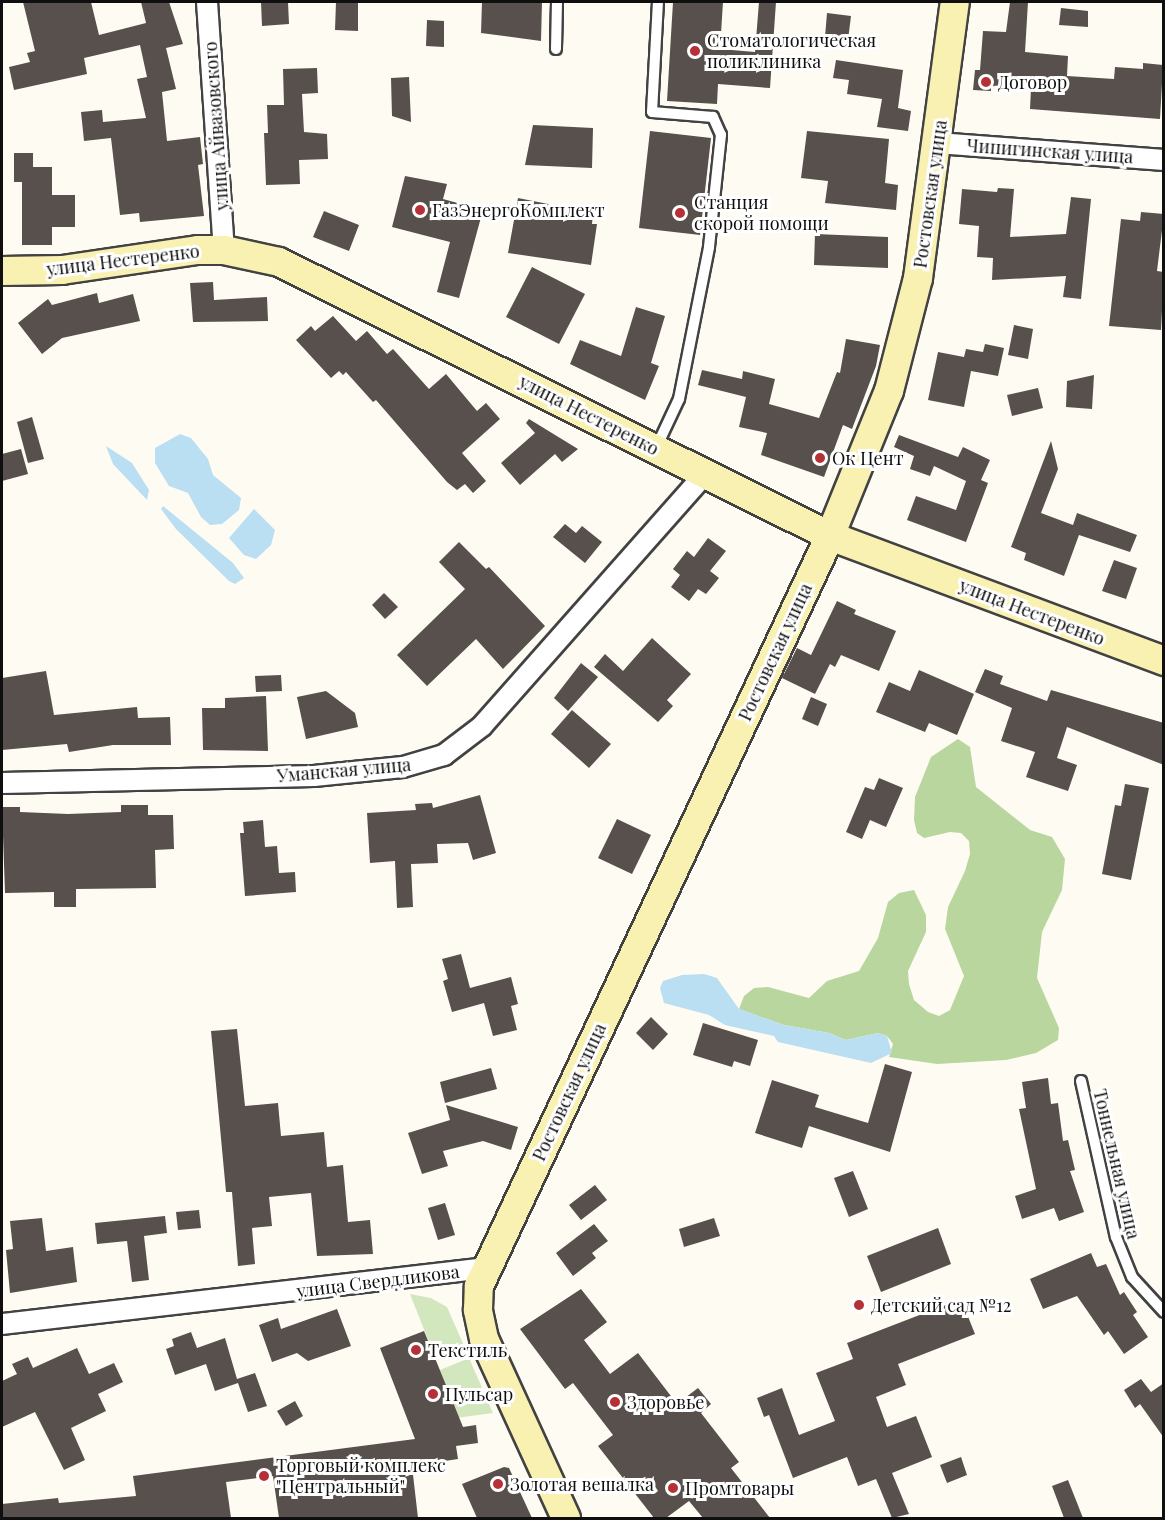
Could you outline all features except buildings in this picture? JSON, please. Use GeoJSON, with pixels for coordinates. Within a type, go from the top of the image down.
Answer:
{"type":"FeatureCollection","features":[{"type":"Feature","properties":{"kind":"street","name":"улица Айвазовского"},"geometry":{"type":"LineString","coordinates":[[207,2],[224,250]]}},
{"type":"Feature","properties":{"kind":"street","name":"Ростовская улица"},"geometry":{"type":"LineString","coordinates":[[486,1268],[830,536],[889,391],[918,278],[938,143],[955,2]]}},
{"type":"Feature","properties":{"kind":"street","name":"Чипигинская улица"},"geometry":{"type":"LineString","coordinates":[[938,143],[1164,160]]}},
{"type":"Feature","properties":{"kind":"street","name":"улица Нестеренко"},"geometry":{"type":"LineString","coordinates":[[2,271],[62,270],[173,253],[224,250],[256,255],[306,273],[830,536],[1164,661]]}},
{"type":"Feature","properties":{"kind":"street","name":"Уманская улица"},"geometry":{"type":"LineString","coordinates":[[2,783],[314,776],[403,768],[444,754],[482,726],[705,474]]}},
{"type":"Feature","properties":{"kind":"street","name":"улица Свердликова"},"geometry":{"type":"LineString","coordinates":[[2,1324],[486,1268],[477,1299],[484,1339],[566,1518]]}},
{"type":"Feature","properties":{"kind":"lane"},"geometry":{"type":"LineString","coordinates":[[556,49],[557,2]]}},
{"type":"Feature","properties":{"kind":"lane"},"geometry":{"type":"LineString","coordinates":[[655,449],[679,399],[709,247],[721,135],[713,117],[652,112],[657,2]]}},
{"type":"Feature","properties":{"kind":"lane","name":"Тоннельная улица"},"geometry":{"type":"LineString","coordinates":[[1081,1082],[1116,1237],[1132,1277],[1164,1312]]}},
{"type":"Feature","properties":{"kind":"green space"},"geometry":{"type":"Polygon","coordinates":[[[958,739],[970,747],[976,787],[1030,830],[1052,837],[1065,859],[1062,890],[1042,932],[1037,978],[1059,1028],[1058,1040],[1036,1053],[1006,1060],[937,1064],[889,1057],[893,1044],[887,1036],[878,1033],[846,1040],[829,1033],[784,1025],[739,1009],[744,996],[754,988],[768,987],[809,998],[827,981],[859,971],[878,938],[888,902],[899,893],[914,890],[926,915],[926,932],[908,971],[909,984],[914,1000],[928,1012],[939,1016],[950,1010],[964,976],[945,929],[948,907],[965,871],[970,854],[969,841],[961,833],[950,832],[924,838],[917,833],[914,820],[915,797],[931,757],[958,739]]]}},
{"type":"Feature","properties":{"kind":"green space"},"geometry":{"type":"Polygon","coordinates":[[[410,1294],[431,1298],[447,1307],[465,1348],[436,1360],[410,1294]]]}},
{"type":"Feature","properties":{"kind":"green space"},"geometry":{"type":"Polygon","coordinates":[[[469,1358],[493,1413],[456,1418],[440,1370],[469,1358]]]}},
{"type":"Feature","properties":{"kind":"water"},"geometry":{"type":"Polygon","coordinates":[[[180,434],[191,438],[208,459],[213,475],[241,498],[239,510],[222,524],[210,525],[201,517],[188,493],[169,486],[155,463],[155,448],[180,434]]]}},
{"type":"Feature","properties":{"kind":"water"},"geometry":{"type":"Polygon","coordinates":[[[106,446],[132,463],[149,490],[147,500],[113,464],[106,446]]]}},
{"type":"Feature","properties":{"kind":"water"},"geometry":{"type":"Polygon","coordinates":[[[163,506],[233,563],[244,578],[235,584],[229,581],[176,529],[161,509],[163,506]]]}},
{"type":"Feature","properties":{"kind":"water"},"geometry":{"type":"Polygon","coordinates":[[[254,509],[275,530],[271,545],[256,559],[244,555],[229,538],[254,509]]]}},
{"type":"Feature","properties":{"kind":"water"},"geometry":{"type":"Polygon","coordinates":[[[704,974],[717,978],[739,1009],[784,1025],[829,1033],[846,1040],[878,1033],[887,1036],[892,1053],[871,1063],[778,1042],[774,1036],[725,1025],[709,1015],[664,1003],[660,988],[663,981],[682,975],[704,974]]]}},
{"type":"Feature","properties":{"kind":"place","name":"Стоматологическая поликлиника"},"geometry":{"type":"Point","coordinates":[695,51]}},
{"type":"Feature","properties":{"kind":"place","name":"Договор"},"geometry":{"type":"Point","coordinates":[986,82]}},
{"type":"Feature","properties":{"kind":"place","name":"ГазЭнергоКомплект"},"geometry":{"type":"Point","coordinates":[420,210]}},
{"type":"Feature","properties":{"kind":"place","name":"Станция скорой помощи"},"geometry":{"type":"Point","coordinates":[680,213]}},
{"type":"Feature","properties":{"kind":"place","name":"Ок Цент"},"geometry":{"type":"Point","coordinates":[820,458]}},
{"type":"Feature","properties":{"kind":"place","name":"Детский сад №12"},"geometry":{"type":"Point","coordinates":[859,1305]}},
{"type":"Feature","properties":{"kind":"place","name":"Текстиль"},"geometry":{"type":"Point","coordinates":[416,1350]}},
{"type":"Feature","properties":{"kind":"place","name":"Пульсар"},"geometry":{"type":"Point","coordinates":[433,1394]}},
{"type":"Feature","properties":{"kind":"place","name":"Здоровье"},"geometry":{"type":"Point","coordinates":[615,1402]}},
{"type":"Feature","properties":{"kind":"place","name":"Торговый комплекс \"Центральный\""},"geometry":{"type":"Point","coordinates":[264,1476]}},
{"type":"Feature","properties":{"kind":"place","name":"Золотая вешалка"},"geometry":{"type":"Point","coordinates":[498,1484]}},
{"type":"Feature","properties":{"kind":"place","name":"Промтовары"},"geometry":{"type":"Point","coordinates":[673,1488]}}]}
